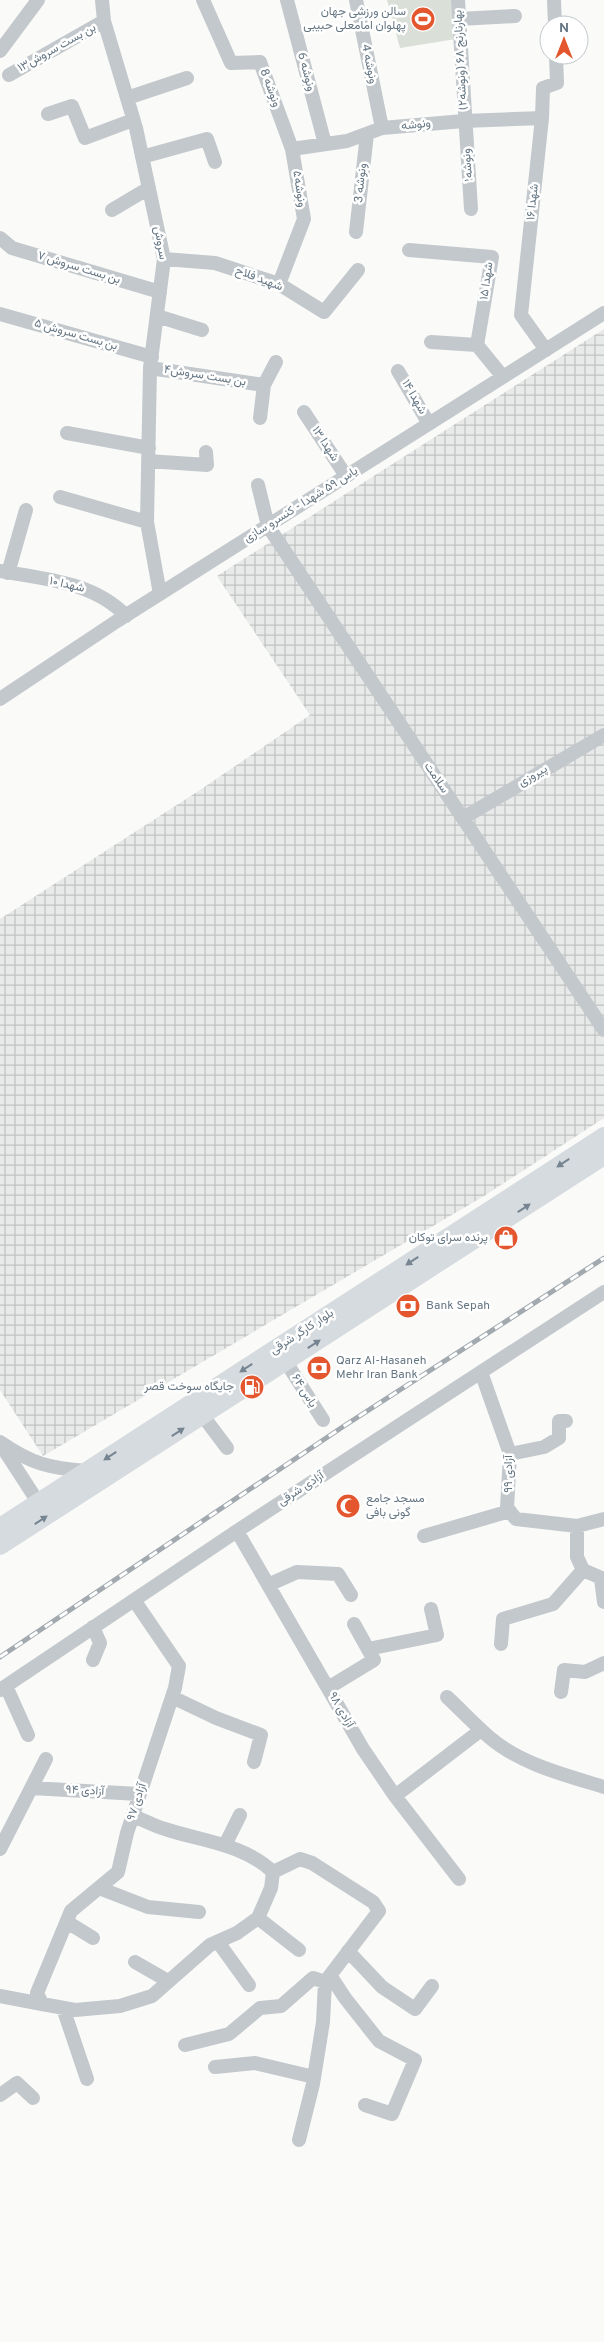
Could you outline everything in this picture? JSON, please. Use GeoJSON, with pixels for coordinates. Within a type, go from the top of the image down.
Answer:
{"type":"FeatureCollection","features":[{"type":"Feature","properties":{"kind":"main road","name":"بلوار کارگر شرقی"},"geometry":{"type":"LineString","coordinates":[[0,1546],[286,1362],[387,1287],[604,1136]]}},
{"type":"Feature","properties":{"kind":"main road","name":"بلوار کارگر شرقی"},"geometry":{"type":"LineString","coordinates":[[0,1527],[87,1471],[604,1156]]}},
{"type":"Feature","properties":{"kind":"street"},"geometry":{"type":"LineString","coordinates":[[0,51],[38,0]]}},
{"type":"Feature","properties":{"kind":"street","name":"سروش"},"geometry":{"type":"LineString","coordinates":[[102,0],[104,21],[133,120],[164,260],[151,362],[147,522],[160,594]]}},
{"type":"Feature","properties":{"kind":"street","name":"ونوشه 8"},"geometry":{"type":"LineString","coordinates":[[202,0],[231,63],[260,62],[292,149]]}},
{"type":"Feature","properties":{"kind":"street","name":"ونوشه 6"},"geometry":{"type":"LineString","coordinates":[[287,0],[325,144]]}},
{"type":"Feature","properties":{"kind":"street","name":"ونوشه 4"},"geometry":{"type":"LineString","coordinates":[[356,0],[382,128]]}},
{"type":"Feature","properties":{"kind":"street","name":"بهارنارنج ۶۸ (ونوشه۲)"},"geometry":{"type":"LineString","coordinates":[[458,0],[464,120]]}},
{"type":"Feature","properties":{"kind":"street"},"geometry":{"type":"LineString","coordinates":[[554,0],[555,15]]}},
{"type":"Feature","properties":{"kind":"street"},"geometry":{"type":"LineString","coordinates":[[459,19],[515,16]]}},
{"type":"Feature","properties":{"kind":"street","name":"بن بست سروش۱۳"},"geometry":{"type":"LineString","coordinates":[[9,75],[104,21]]}},
{"type":"Feature","properties":{"kind":"street","name":"شهدا ۱۶"},"geometry":{"type":"LineString","coordinates":[[546,350],[521,315],[542,118],[543,88],[557,82],[556,65]]}},
{"type":"Feature","properties":{"kind":"street"},"geometry":{"type":"LineString","coordinates":[[126,98],[187,78]]}},
{"type":"Feature","properties":{"kind":"street"},"geometry":{"type":"LineString","coordinates":[[48,114],[72,106],[85,138],[133,120]]}},
{"type":"Feature","properties":{"kind":"street","name":"ونوشه"},"geometry":{"type":"LineString","coordinates":[[292,149],[347,141],[382,128],[464,120],[542,118]]}},
{"type":"Feature","properties":{"kind":"street","name":"ونوشه۱"},"geometry":{"type":"LineString","coordinates":[[464,120],[471,209]]}},
{"type":"Feature","properties":{"kind":"street","name":"ونوشه 3"},"geometry":{"type":"LineString","coordinates":[[356,232],[367,134]]}},
{"type":"Feature","properties":{"kind":"street"},"geometry":{"type":"LineString","coordinates":[[142,157],[207,139],[214,162]]}},
{"type":"Feature","properties":{"kind":"street","name":"ونوشه۵"},"geometry":{"type":"LineString","coordinates":[[279,284],[304,219],[292,149]]}},
{"type":"Feature","properties":{"kind":"street"},"geometry":{"type":"LineString","coordinates":[[112,210],[148,188]]}},
{"type":"Feature","properties":{"kind":"street","name":"بن بست سروش ۷"},"geometry":{"type":"LineString","coordinates":[[0,238],[12,248],[160,292]]}},
{"type":"Feature","properties":{"kind":"street","name":"شهدا ۱۵"},"geometry":{"type":"LineString","coordinates":[[410,250],[492,257],[477,345]]}},
{"type":"Feature","properties":{"kind":"street","name":"شهید فلاح"},"geometry":{"type":"LineString","coordinates":[[164,260],[215,263],[279,284],[324,312],[358,270]]}},
{"type":"Feature","properties":{"kind":"street","name":"یاس ۵۹ شهدا - کنسرو سازی"},"geometry":{"type":"LineString","coordinates":[[0,699],[160,594],[604,313]]}},
{"type":"Feature","properties":{"kind":"street","name":"بن بست سروش ۵"},"geometry":{"type":"LineString","coordinates":[[0,314],[151,362]]}},
{"type":"Feature","properties":{"kind":"street"},"geometry":{"type":"LineString","coordinates":[[157,316],[202,330]]}},
{"type":"Feature","properties":{"kind":"street"},"geometry":{"type":"LineString","coordinates":[[431,342],[477,345],[503,377]]}},
{"type":"Feature","properties":{"kind":"street","name":"بن بست سروش۴"},"geometry":{"type":"LineString","coordinates":[[151,362],[264,385],[276,362]]}},
{"type":"Feature","properties":{"kind":"street","name":"شهدا ۱۴"},"geometry":{"type":"LineString","coordinates":[[398,371],[429,424]]}},
{"type":"Feature","properties":{"kind":"street"},"geometry":{"type":"LineString","coordinates":[[260,418],[264,385]]}},
{"type":"Feature","properties":{"kind":"street","name":"شهدا ۱۳"},"geometry":{"type":"LineString","coordinates":[[304,412],[346,476]]}},
{"type":"Feature","properties":{"kind":"street"},"geometry":{"type":"LineString","coordinates":[[67,433],[149,455],[207,466],[206,452]]}},
{"type":"Feature","properties":{"kind":"street"},"geometry":{"type":"LineString","coordinates":[[258,485],[268,526]]}},
{"type":"Feature","properties":{"kind":"street"},"geometry":{"type":"LineString","coordinates":[[60,497],[147,522]]}},
{"type":"Feature","properties":{"kind":"street"},"geometry":{"type":"LineString","coordinates":[[4,572],[26,510]]}},
{"type":"Feature","properties":{"kind":"street","name":"سلامت"},"geometry":{"type":"LineString","coordinates":[[268,526],[604,1030]]}},
{"type":"Feature","properties":{"kind":"street","name":"شهدا ۱۰"},"geometry":{"type":"LineString","coordinates":[[4,572],[93,590],[115,604],[126,616]]}},
{"type":"Feature","properties":{"kind":"street","name":"پیروزی"},"geometry":{"type":"LineString","coordinates":[[463,818],[604,734]]}},
{"type":"Feature","properties":{"kind":"street","name":"آزادی شرقی"},"geometry":{"type":"LineString","coordinates":[[3,1688],[237,1531],[604,1292]]}},
{"type":"Feature","properties":{"kind":"street","name":"یاس ۶۴"},"geometry":{"type":"LineString","coordinates":[[286,1362],[323,1420]]}},
{"type":"Feature","properties":{"kind":"street","name":"آزادی ٩٩"},"geometry":{"type":"LineString","coordinates":[[481,1372],[510,1454],[507,1508],[516,1519],[577,1526],[604,1519]]}},
{"type":"Feature","properties":{"kind":"street"},"geometry":{"type":"LineString","coordinates":[[203,1416],[227,1448]]}},
{"type":"Feature","properties":{"kind":"street"},"geometry":{"type":"LineString","coordinates":[[510,1454],[544,1447],[558,1438],[558,1422],[566,1421]]}},
{"type":"Feature","properties":{"kind":"street"},"geometry":{"type":"LineString","coordinates":[[0,1443],[39,1464],[60,1469],[87,1471]]}},
{"type":"Feature","properties":{"kind":"street"},"geometry":{"type":"LineString","coordinates":[[0,1443],[38,1502]]}},
{"type":"Feature","properties":{"kind":"street"},"geometry":{"type":"LineString","coordinates":[[424,1536],[510,1511]]}},
{"type":"Feature","properties":{"kind":"street"},"geometry":{"type":"LineString","coordinates":[[577,1526],[578,1557],[583,1570],[603,1579],[604,1602]]}},
{"type":"Feature","properties":{"kind":"street","name":"آزادی ۹۸"},"geometry":{"type":"LineString","coordinates":[[237,1531],[363,1749],[395,1796],[459,1878]]}},
{"type":"Feature","properties":{"kind":"street"},"geometry":{"type":"LineString","coordinates":[[502,1644],[503,1619],[553,1604],[583,1570]]}},
{"type":"Feature","properties":{"kind":"street"},"geometry":{"type":"LineString","coordinates":[[268,1585],[296,1572],[338,1574],[351,1595]]}},
{"type":"Feature","properties":{"kind":"street","name":"آزادی ۹۷"},"geometry":{"type":"LineString","coordinates":[[40,1998],[71,1910],[118,1872],[139,1794],[172,1697],[179,1666],[134,1600]]}},
{"type":"Feature","properties":{"kind":"street"},"geometry":{"type":"LineString","coordinates":[[368,1649],[437,1635],[431,1609]]}},
{"type":"Feature","properties":{"kind":"street"},"geometry":{"type":"LineString","coordinates":[[328,1688],[374,1660],[354,1624]]}},
{"type":"Feature","properties":{"kind":"street"},"geometry":{"type":"LineString","coordinates":[[93,1627],[100,1643],[93,1660]]}},
{"type":"Feature","properties":{"kind":"street"},"geometry":{"type":"LineString","coordinates":[[561,1692],[564,1670],[585,1672],[604,1663]]}},
{"type":"Feature","properties":{"kind":"street"},"geometry":{"type":"LineString","coordinates":[[3,1688],[28,1735]]}},
{"type":"Feature","properties":{"kind":"street"},"geometry":{"type":"LineString","coordinates":[[448,1696],[490,1738],[525,1759],[566,1776],[604,1787]]}},
{"type":"Feature","properties":{"kind":"street"},"geometry":{"type":"LineString","coordinates":[[172,1697],[216,1718],[261,1735],[254,1762]]}},
{"type":"Feature","properties":{"kind":"street"},"geometry":{"type":"LineString","coordinates":[[395,1796],[482,1730]]}},
{"type":"Feature","properties":{"kind":"street"},"geometry":{"type":"LineString","coordinates":[[0,1849],[46,1759]]}},
{"type":"Feature","properties":{"kind":"street","name":"آزادی ۹۴"},"geometry":{"type":"LineString","coordinates":[[31,1788],[139,1794]]}},
{"type":"Feature","properties":{"kind":"street"},"geometry":{"type":"LineString","coordinates":[[133,1816],[165,1829],[225,1844],[267,1866],[273,1872]]}},
{"type":"Feature","properties":{"kind":"street"},"geometry":{"type":"LineString","coordinates":[[225,1844],[240,1816]]}},
{"type":"Feature","properties":{"kind":"street"},"geometry":{"type":"LineString","coordinates":[[273,1872],[300,1859],[312,1863],[373,1902],[379,1910],[328,1978],[314,2077],[299,2140]]}},
{"type":"Feature","properties":{"kind":"street"},"geometry":{"type":"LineString","coordinates":[[0,1996],[40,1998],[63,2008],[75,2010],[120,2006],[152,1996],[210,1945],[237,1933],[258,1918],[271,1888],[273,1872]]}},
{"type":"Feature","properties":{"kind":"street"},"geometry":{"type":"LineString","coordinates":[[99,1888],[148,1908],[199,1912]]}},
{"type":"Feature","properties":{"kind":"street"},"geometry":{"type":"LineString","coordinates":[[258,1918],[299,1950]]}},
{"type":"Feature","properties":{"kind":"street"},"geometry":{"type":"LineString","coordinates":[[67,1922],[93,1938]]}},
{"type":"Feature","properties":{"kind":"street"},"geometry":{"type":"LineString","coordinates":[[218,1942],[248,1985]]}},
{"type":"Feature","properties":{"kind":"street"},"geometry":{"type":"LineString","coordinates":[[348,1951],[382,1987],[416,2009],[432,1986]]}},
{"type":"Feature","properties":{"kind":"street"},"geometry":{"type":"LineString","coordinates":[[135,1962],[168,1981]]}},
{"type":"Feature","properties":{"kind":"street"},"geometry":{"type":"LineString","coordinates":[[185,2045],[229,2034],[260,2008],[281,2006],[313,1978],[328,1978],[379,2041],[415,2060],[392,2114],[365,2105]]}},
{"type":"Feature","properties":{"kind":"street"},"geometry":{"type":"LineString","coordinates":[[63,2008],[87,2079]]}},
{"type":"Feature","properties":{"kind":"street"},"geometry":{"type":"LineString","coordinates":[[214,2067],[255,2062],[314,2077]]}},
{"type":"Feature","properties":{"kind":"street"},"geometry":{"type":"LineString","coordinates":[[0,2094],[18,2083],[33,2098]]}},
{"type":"Feature","properties":{"kind":"shaded area","name":"سالن ورزشی جهان پهلوان امامعلی حبیبی"},"geometry":{"type":"Polygon","coordinates":[[[387,0],[451,0],[456,39],[400,48],[387,0]]]}},
{"type":"Feature","properties":{"kind":"shaded area"},"geometry":{"type":"Polygon","coordinates":[[[604,329],[604,1118],[484,1196],[43,1456],[0,1390],[0,919],[200,790],[310,715],[217,576],[604,329]]]}},
{"type":"Feature","properties":{"kind":"railway"},"geometry":{"type":"LineString","coordinates":[[0,1657],[344,1426],[604,1258]]}},
{"type":"Feature","properties":{"kind":"place","name":"سالن ورزشی جهان پهلوان امامعلی حبیبی"},"geometry":{"type":"Point","coordinates":[423,19]}},
{"type":"Feature","properties":{"kind":"place","name":"پرنده سرای توکان"},"geometry":{"type":"Point","coordinates":[506,1238]}},
{"type":"Feature","properties":{"kind":"place","name":"Bank Sepah"},"geometry":{"type":"Point","coordinates":[408,1306]}},
{"type":"Feature","properties":{"kind":"place","name":"Qarz Al-Hasaneh Mehr Iran Bank"},"geometry":{"type":"Point","coordinates":[319,1368]}},
{"type":"Feature","properties":{"kind":"place","name":"جایگاه سوخت قصر"},"geometry":{"type":"Point","coordinates":[252,1387]}},
{"type":"Feature","properties":{"kind":"place","name":"مسجد جامع گونی بافی"},"geometry":{"type":"Point","coordinates":[348,1506]}}]}
